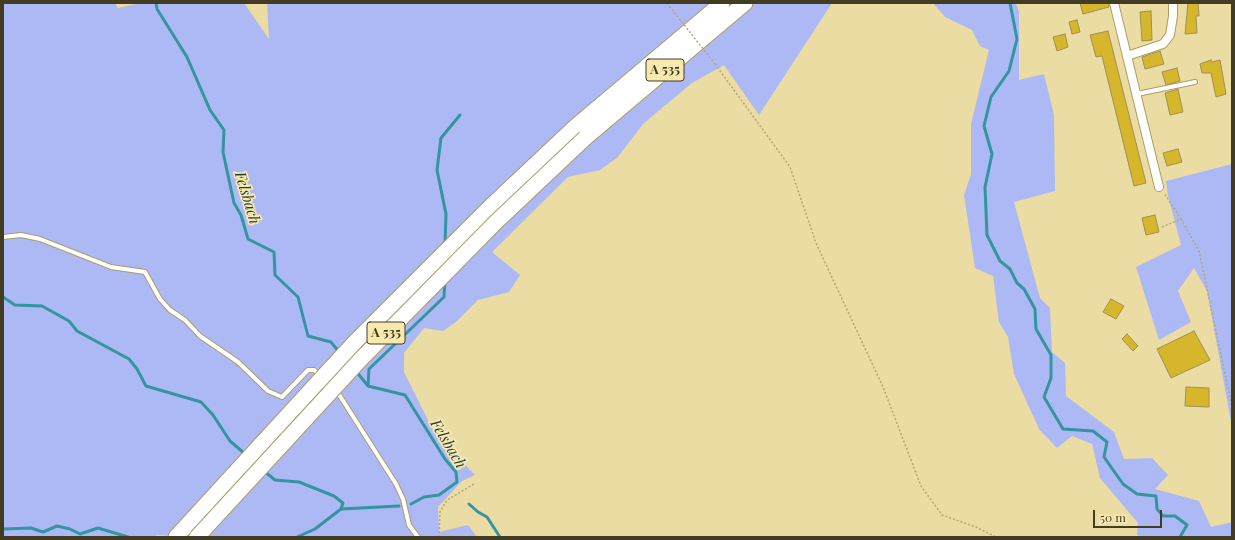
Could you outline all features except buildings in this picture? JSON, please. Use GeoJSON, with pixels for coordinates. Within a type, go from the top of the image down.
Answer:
{"type":"FeatureCollection","features":[{"type":"Feature","properties":{"kind":"highway","name":"A 535"},"geometry":{"type":"LineString","coordinates":[[176,537],[354,343],[490,207],[575,126],[722,3]]}},
{"type":"Feature","properties":{"kind":"highway","name":"A 535"},"geometry":{"type":"LineString","coordinates":[[197,537],[361,359],[496,222],[585,138],[745,3]]}},
{"type":"Feature","properties":{"kind":"street"},"geometry":{"type":"LineString","coordinates":[[1114,3],[1159,187]]}},
{"type":"Feature","properties":{"kind":"street"},"geometry":{"type":"LineString","coordinates":[[1127,56],[1163,44],[1170,35],[1174,16],[1173,3]]}},
{"type":"Feature","properties":{"kind":"lane"},"geometry":{"type":"LineString","coordinates":[[1137,94],[1195,82]]}},
{"type":"Feature","properties":{"kind":"lane"},"geometry":{"type":"LineString","coordinates":[[3,237],[21,235],[40,239],[112,267],[145,272],[160,298],[170,310],[185,320],[200,336],[238,362],[268,391],[282,397],[308,370],[314,370],[340,396],[391,477],[403,499],[408,525],[418,537]]}},
{"type":"Feature","properties":{"kind":"path"},"geometry":{"type":"LineString","coordinates":[[667,3],[715,64],[790,167],[816,243],[883,387],[921,486],[942,515],[976,527],[996,537]]}},
{"type":"Feature","properties":{"kind":"path"},"geometry":{"type":"LineString","coordinates":[[1159,187],[1181,219],[1199,251],[1232,407]]}},
{"type":"Feature","properties":{"kind":"path"},"geometry":{"type":"LineString","coordinates":[[1162,226],[1181,219]]}},
{"type":"Feature","properties":{"kind":"path"},"geometry":{"type":"LineString","coordinates":[[439,537],[440,512],[447,500],[474,484]]}},
{"type":"Feature","properties":{"kind":"shaded area"},"geometry":{"type":"Polygon","coordinates":[[[3,3],[115,3],[118,8],[141,3],[244,3],[269,39],[267,3],[832,3],[759,115],[724,65],[692,83],[644,123],[617,158],[600,170],[568,177],[492,252],[520,275],[509,292],[478,300],[456,322],[443,331],[424,328],[404,353],[404,372],[434,432],[475,475],[462,481],[438,507],[439,532],[468,525],[477,537],[192,537],[157,535],[155,537],[3,537],[3,3]]]}},
{"type":"Feature","properties":{"kind":"shaded area"},"geometry":{"type":"Polygon","coordinates":[[[933,3],[1016,3],[1019,12],[1019,80],[1044,74],[1054,115],[1055,191],[1014,202],[1040,298],[1050,308],[1052,352],[1065,363],[1066,396],[1114,432],[1124,459],[1152,458],[1168,475],[1155,489],[1199,501],[1211,527],[1232,522],[1232,537],[1142,537],[1137,535],[1138,523],[1100,478],[1092,444],[1072,436],[1057,448],[1039,429],[1014,374],[1008,337],[999,322],[993,276],[975,268],[964,195],[971,174],[971,124],[989,50],[980,46],[972,30],[945,17],[933,3]]]}},
{"type":"Feature","properties":{"kind":"shaded area"},"geometry":{"type":"Polygon","coordinates":[[[1232,164],[1232,427],[1207,291],[1194,268],[1178,291],[1191,322],[1159,340],[1136,267],[1181,245],[1168,196],[1166,181],[1232,164]]]}},
{"type":"Feature","properties":{"kind":"waterway","name":"Felsbach"},"geometry":{"type":"LineString","coordinates":[[156,3],[157,9],[187,57],[210,110],[224,130],[223,152],[234,203],[241,215],[248,239],[274,252],[275,275],[298,297],[308,336],[331,342],[339,352]]}},
{"type":"Feature","properties":{"kind":"waterway"},"geometry":{"type":"LineString","coordinates":[[1010,3],[1017,39],[1009,71],[991,97],[984,126],[992,154],[985,187],[987,235],[1000,261],[1010,269],[1017,283],[1024,289],[1035,309],[1036,329],[1051,355],[1051,378],[1044,397],[1063,429],[1093,431],[1107,442],[1104,457],[1123,484],[1137,494],[1156,496],[1157,509],[1163,516],[1175,516],[1187,525],[1180,537]]}},
{"type":"Feature","properties":{"kind":"waterway"},"geometry":{"type":"LineString","coordinates":[[445,244],[446,214],[437,170],[441,138],[460,115]]}},
{"type":"Feature","properties":{"kind":"waterway"},"geometry":{"type":"LineString","coordinates":[[368,386],[369,369],[444,297],[445,281]]}},
{"type":"Feature","properties":{"kind":"waterway"},"geometry":{"type":"LineString","coordinates":[[3,297],[15,305],[42,306],[69,321],[77,331],[129,359],[137,369],[146,386],[201,402],[213,415],[230,441],[245,454]]}},
{"type":"Feature","properties":{"kind":"waterway","name":"Felsbach"},"geometry":{"type":"LineString","coordinates":[[356,371],[368,386],[405,395],[445,459],[456,472],[457,482],[439,495],[424,497],[411,504]]}},
{"type":"Feature","properties":{"kind":"waterway"},"geometry":{"type":"LineString","coordinates":[[264,471],[275,480],[299,482],[334,496],[343,503],[341,509]]}},
{"type":"Feature","properties":{"kind":"waterway"},"geometry":{"type":"LineString","coordinates":[[469,504],[478,512],[487,517],[500,537]]}},
{"type":"Feature","properties":{"kind":"waterway"},"geometry":{"type":"LineString","coordinates":[[297,537],[315,529],[341,509],[399,506]]}},
{"type":"Feature","properties":{"kind":"waterway"},"geometry":{"type":"LineString","coordinates":[[3,529],[31,528],[43,532],[57,526],[70,529],[80,534],[98,528],[128,537]]}}]}
